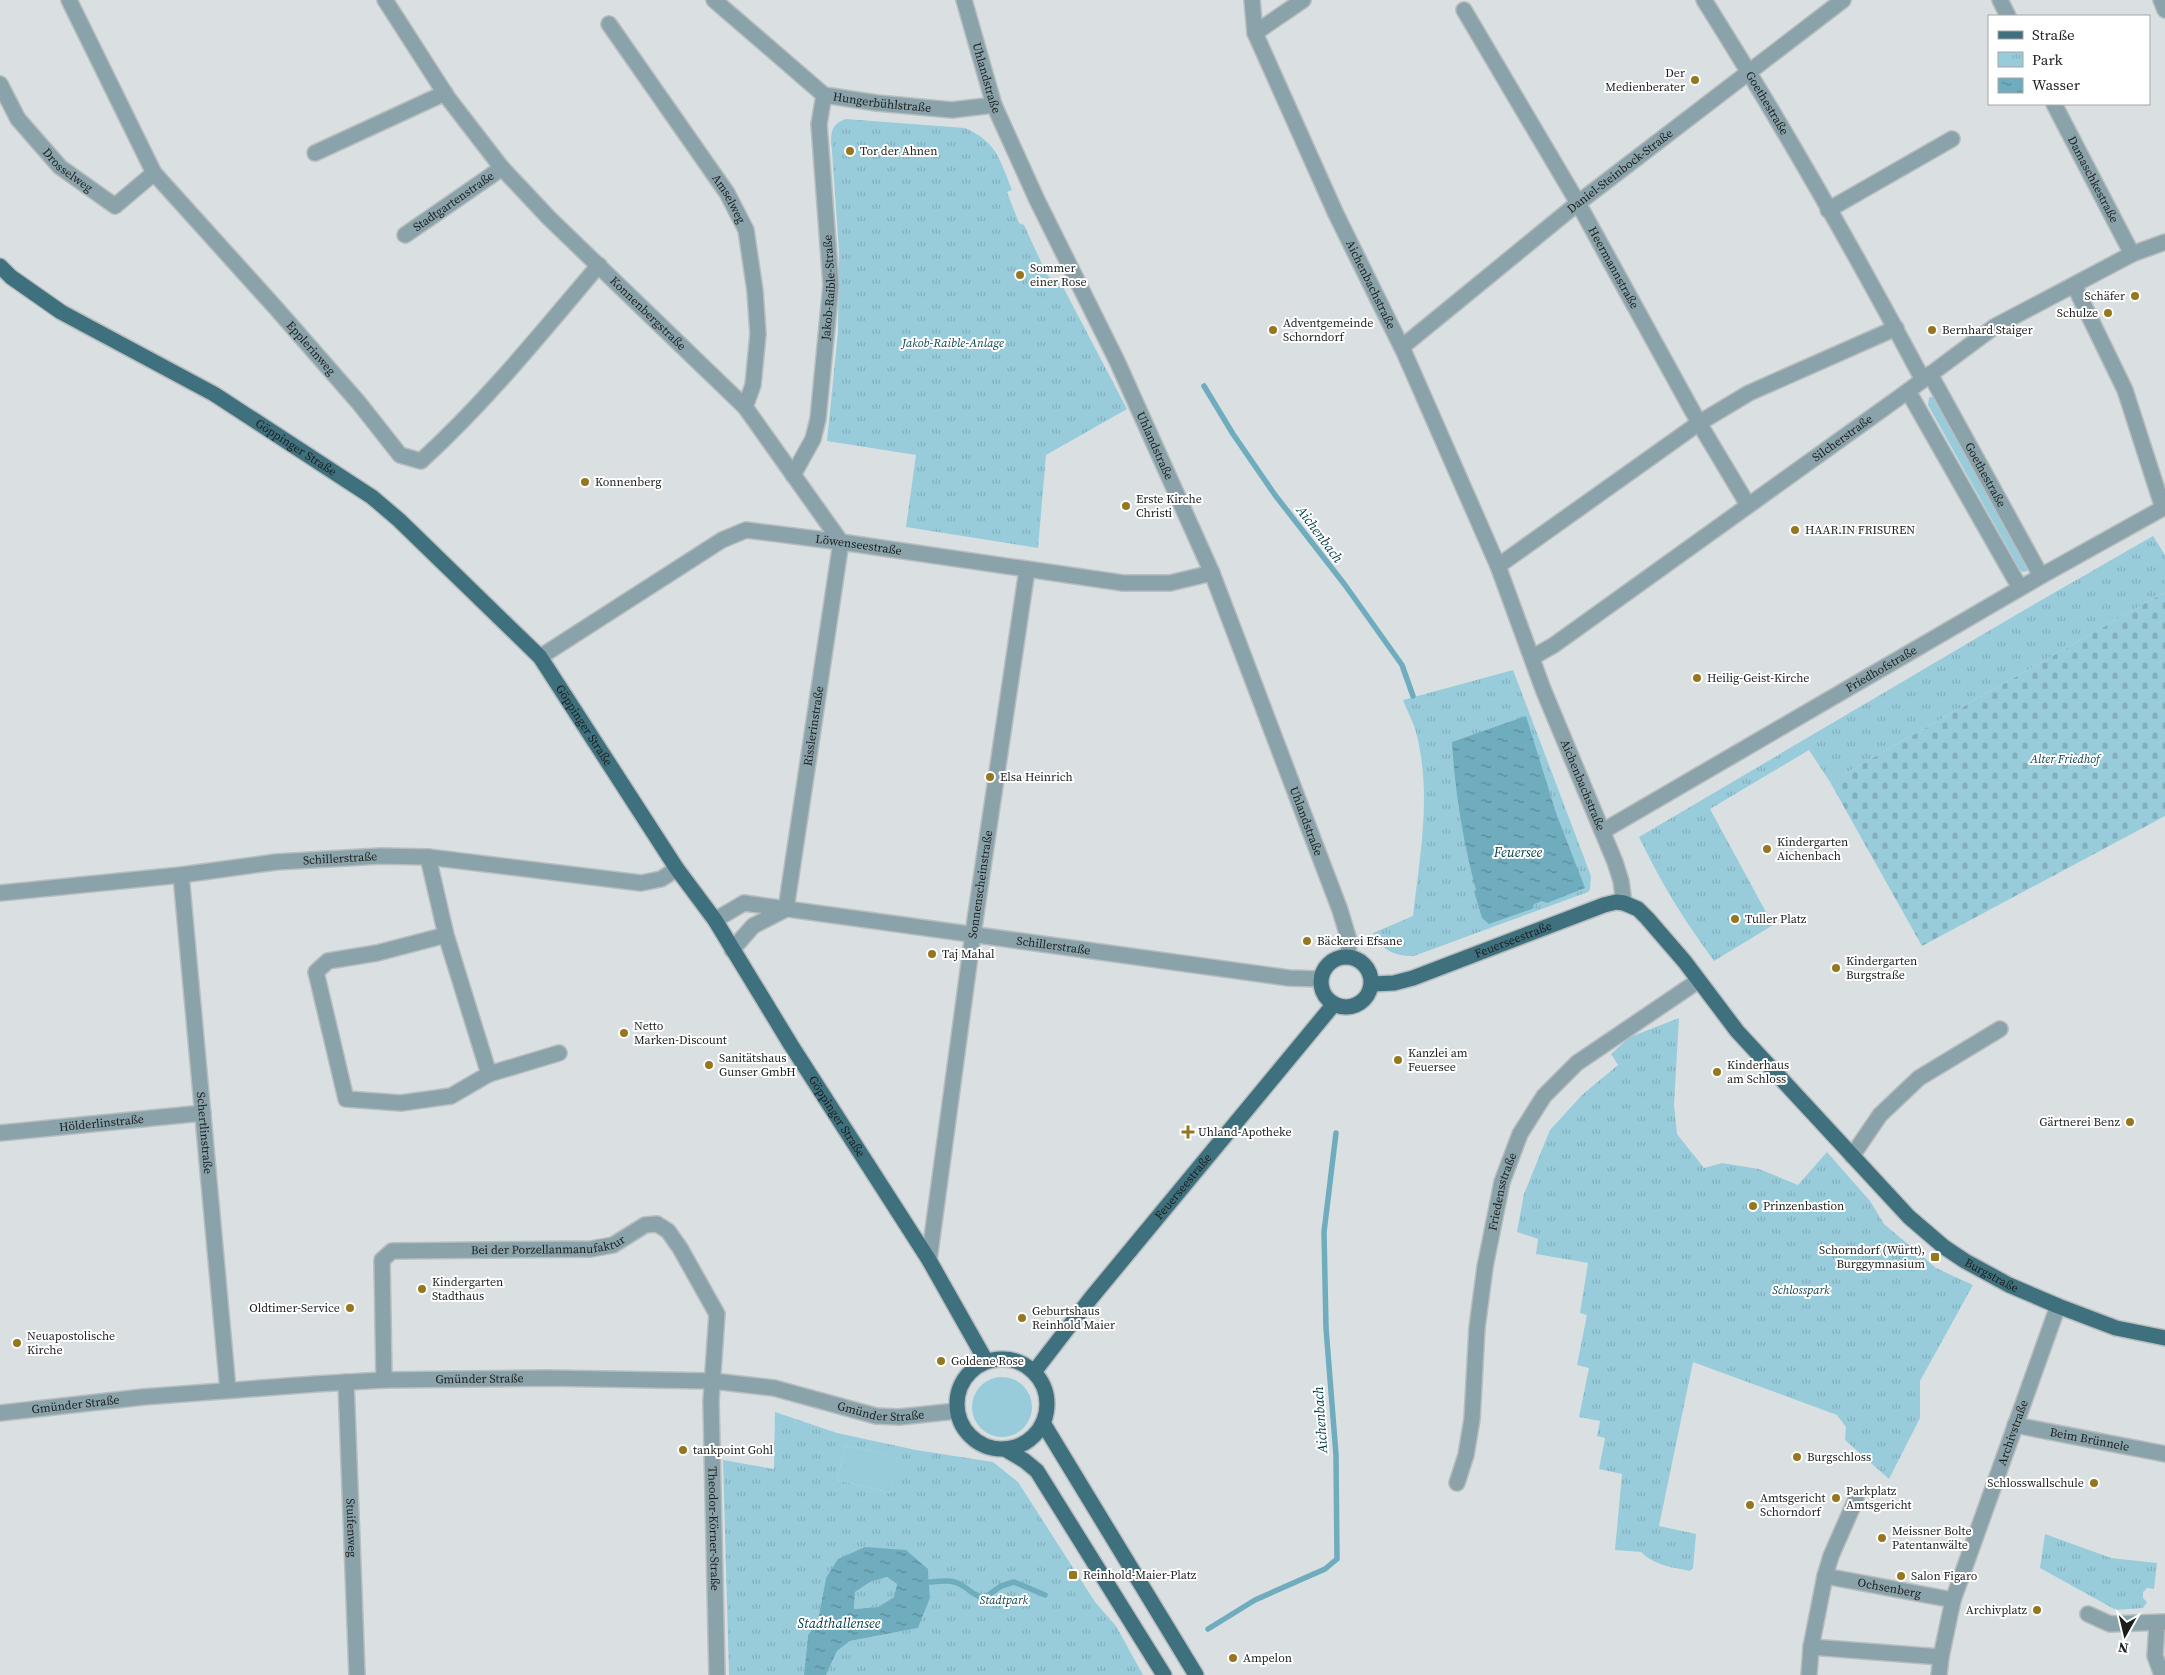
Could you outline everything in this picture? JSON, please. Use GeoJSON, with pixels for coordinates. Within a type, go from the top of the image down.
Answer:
{"type":"FeatureCollection","features":[{"type":"Feature","properties":{"kind":"main road","name":"Göppinger Straße"},"geometry":{"type":"LineString","coordinates":[[0,266],[11,277],[61,312],[214,394],[372,497],[399,520],[540,657],[677,868],[715,920],[732,950],[928,1260],[986,1361]]}},
{"type":"Feature","properties":{"kind":"main road"},"geometry":{"type":"LineString","coordinates":[[1624,902],[1638,909],[1648,918],[1698,981]]}},
{"type":"Feature","properties":{"kind":"main road","name":"Feuerseestraße"},"geometry":{"type":"LineString","coordinates":[[1372,984],[1394,983],[1413,978],[1604,905],[1624,902]]}},
{"type":"Feature","properties":{"kind":"main road"},"geometry":{"type":"LineString","coordinates":[[1348,956],[1362,962],[1368,968],[1372,984],[1370,992],[1359,1004],[1342,1007],[1334,1004],[1324,994],[1321,979],[1327,966],[1332,961],[1348,956]]}},
{"type":"Feature","properties":{"kind":"main road","name":"Burgstraße"},"geometry":{"type":"LineString","coordinates":[[1698,981],[1738,1031],[1852,1156],[1909,1217],[1944,1247],[1965,1262],[2009,1285],[2058,1306],[2116,1328],[2165,1338]]}},
{"type":"Feature","properties":{"kind":"main road","name":"Feuerseestraße"},"geometry":{"type":"LineString","coordinates":[[1034,1372],[1091,1298],[1334,1004]]}},
{"type":"Feature","properties":{"kind":"main road"},"geometry":{"type":"LineString","coordinates":[[997,1358],[1021,1363],[1034,1372],[1042,1383],[1046,1396],[1047,1410],[1043,1423],[1037,1433],[1017,1447],[1005,1449],[992,1448],[979,1444],[961,1424],[957,1412],[957,1398],[961,1385],[968,1374],[986,1361],[997,1358]]}},
{"type":"Feature","properties":{"kind":"main road"},"geometry":{"type":"LineString","coordinates":[[1043,1423],[1196,1675]]}},
{"type":"Feature","properties":{"kind":"main road"},"geometry":{"type":"LineString","coordinates":[[1005,1449],[1025,1461],[1037,1472],[1164,1675]]}},
{"type":"Feature","properties":{"kind":"street","name":"Epplerinweg"},"geometry":{"type":"LineString","coordinates":[[69,0],[154,173],[276,307],[359,403],[400,454],[421,462],[445,440],[510,369],[599,265]]}},
{"type":"Feature","properties":{"kind":"street","name":"Konnenbergstraße"},"geometry":{"type":"LineString","coordinates":[[385,0],[445,93],[502,168],[548,218],[745,407],[841,542]]}},
{"type":"Feature","properties":{"kind":"street","name":"Hungerbühlstraße"},"geometry":{"type":"LineString","coordinates":[[714,0],[824,94],[877,103],[952,110],[994,105]]}},
{"type":"Feature","properties":{"kind":"street","name":"Uhlandstraße"},"geometry":{"type":"LineString","coordinates":[[964,0],[994,105],[1037,200],[1117,360],[1212,573],[1340,910],[1349,940],[1348,956]]}},
{"type":"Feature","properties":{"kind":"street","name":"Aichenbachstraße"},"geometry":{"type":"LineString","coordinates":[[1252,0],[1255,33],[1336,214],[1402,347],[1498,566],[1533,657],[1543,689],[1616,862],[1624,902]]}},
{"type":"Feature","properties":{"kind":"street"},"geometry":{"type":"LineString","coordinates":[[1255,33],[1303,0]]}},
{"type":"Feature","properties":{"kind":"street","name":"Goethestraße"},"geometry":{"type":"LineString","coordinates":[[1704,0],[1750,72],[2040,576]]}},
{"type":"Feature","properties":{"kind":"street","name":"Daniel-Steinbock-Straße"},"geometry":{"type":"LineString","coordinates":[[1402,347],[1578,203],[1843,0]]}},
{"type":"Feature","properties":{"kind":"street"},"geometry":{"type":"LineString","coordinates":[[2000,0],[2008,15]]}},
{"type":"Feature","properties":{"kind":"street"},"geometry":{"type":"LineString","coordinates":[[2161,0],[2165,10]]}},
{"type":"Feature","properties":{"kind":"street","name":"Heermannstraße"},"geometry":{"type":"LineString","coordinates":[[1464,10],[1578,203],[1699,423],[1748,505]]}},
{"type":"Feature","properties":{"kind":"street","name":"Amselweg"},"geometry":{"type":"LineString","coordinates":[[609,24],[727,193],[746,230],[755,291],[758,334],[753,385],[745,407]]}},
{"type":"Feature","properties":{"kind":"street","name":"Drosselweg"},"geometry":{"type":"LineString","coordinates":[[0,84],[18,119],[60,167],[115,206],[154,173]]}},
{"type":"Feature","properties":{"kind":"street"},"geometry":{"type":"LineString","coordinates":[[315,153],[445,93]]}},
{"type":"Feature","properties":{"kind":"street","name":"Jakob-Raible-Straße"},"geometry":{"type":"LineString","coordinates":[[793,475],[813,439],[818,419],[830,285],[818,124],[824,94]]}},
{"type":"Feature","properties":{"kind":"street","name":"Damaschkestraße"},"geometry":{"type":"LineString","coordinates":[[2055,105],[2132,254]]}},
{"type":"Feature","properties":{"kind":"street"},"geometry":{"type":"LineString","coordinates":[[1828,210],[1952,139]]}},
{"type":"Feature","properties":{"kind":"street","name":"Stadtgartenstraße"},"geometry":{"type":"LineString","coordinates":[[405,235],[502,168]]}},
{"type":"Feature","properties":{"kind":"street","name":"Silcherstraße"},"geometry":{"type":"LineString","coordinates":[[1533,657],[1554,645],[1994,327],[2132,254],[2165,242]]}},
{"type":"Feature","properties":{"kind":"street","name":"Friedhofstraße"},"geometry":{"type":"LineString","coordinates":[[1603,832],[2040,576],[2164,508],[2125,390],[2074,284]]}},
{"type":"Feature","properties":{"kind":"street"},"geometry":{"type":"LineString","coordinates":[[1498,566],[1699,423],[1749,393],[1896,328]]}},
{"type":"Feature","properties":{"kind":"street","name":"Goethestraße"},"geometry":{"type":"LineString","coordinates":[[1908,391],[2020,588]]}},
{"type":"Feature","properties":{"kind":"street","name":"Löwenseestraße"},"geometry":{"type":"LineString","coordinates":[[540,657],[722,540],[746,530],[1123,583],[1170,583],[1212,573]]}},
{"type":"Feature","properties":{"kind":"street","name":"Risslerinstraße"},"geometry":{"type":"LineString","coordinates":[[786,909],[841,542]]}},
{"type":"Feature","properties":{"kind":"street","name":"Sonnenscheinstraße"},"geometry":{"type":"LineString","coordinates":[[928,1260],[973,934],[1027,570]]}},
{"type":"Feature","properties":{"kind":"street","name":"Schillerstraße"},"geometry":{"type":"LineString","coordinates":[[0,893],[181,875],[276,862],[381,856],[428,857],[641,882],[661,879],[677,868]]}},
{"type":"Feature","properties":{"kind":"street"},"geometry":{"type":"LineString","coordinates":[[428,857],[446,935],[489,1074]]}},
{"type":"Feature","properties":{"kind":"street","name":"Schertlinstraße"},"geometry":{"type":"LineString","coordinates":[[181,875],[228,1390]]}},
{"type":"Feature","properties":{"kind":"street","name":"Schillerstraße"},"geometry":{"type":"LineString","coordinates":[[715,920],[744,903],[1290,978],[1321,979]]}},
{"type":"Feature","properties":{"kind":"street"},"geometry":{"type":"LineString","coordinates":[[732,950],[753,926],[786,909]]}},
{"type":"Feature","properties":{"kind":"street"},"geometry":{"type":"LineString","coordinates":[[446,935],[377,953],[328,961],[316,972],[346,1099],[401,1103],[451,1096],[489,1074],[559,1053]]}},
{"type":"Feature","properties":{"kind":"street","name":"Friedensstraße"},"geometry":{"type":"LineString","coordinates":[[1457,1483],[1466,1455],[1472,1419],[1477,1328],[1484,1267],[1502,1182],[1520,1134],[1544,1096],[1577,1063],[1698,981]]}},
{"type":"Feature","properties":{"kind":"street"},"geometry":{"type":"LineString","coordinates":[[1852,1156],[1880,1115],[1919,1078],[2000,1029]]}},
{"type":"Feature","properties":{"kind":"street","name":"Hölderlinstraße"},"geometry":{"type":"LineString","coordinates":[[0,1133],[203,1113]]}},
{"type":"Feature","properties":{"kind":"street","name":"Bei der Porzellanmanufaktur"},"geometry":{"type":"LineString","coordinates":[[384,1380],[382,1260],[392,1251],[591,1249],[613,1245],[645,1225],[657,1224],[668,1231],[680,1248],[717,1314],[713,1381]]}},
{"type":"Feature","properties":{"kind":"street","name":"Archivstraße"},"geometry":{"type":"LineString","coordinates":[[1939,1675],[1940,1657],[1953,1600],[2058,1306]]}},
{"type":"Feature","properties":{"kind":"street","name":"Gmünder Straße"},"geometry":{"type":"LineString","coordinates":[[0,1413],[228,1390],[346,1382],[546,1378],[713,1381],[774,1388],[876,1416],[922,1416],[957,1412]]}},
{"type":"Feature","properties":{"kind":"street","name":"Theodor-Körner-Straße"},"geometry":{"type":"LineString","coordinates":[[713,1381],[711,1400],[717,1675]]}},
{"type":"Feature","properties":{"kind":"street","name":"Stuifenweg"},"geometry":{"type":"LineString","coordinates":[[346,1382],[357,1675]]}},
{"type":"Feature","properties":{"kind":"street","name":"Beim Brünnele"},"geometry":{"type":"LineString","coordinates":[[2015,1426],[2165,1454]]}},
{"type":"Feature","properties":{"kind":"street"},"geometry":{"type":"LineString","coordinates":[[1809,1675],[1811,1647],[1825,1576],[1831,1556],[1856,1499]]}},
{"type":"Feature","properties":{"kind":"street","name":"Ochsenberg"},"geometry":{"type":"LineString","coordinates":[[1825,1576],[1953,1600]]}},
{"type":"Feature","properties":{"kind":"street"},"geometry":{"type":"LineString","coordinates":[[2088,1614],[2110,1624],[2161,1623],[2155,1656],[2162,1675]]}},
{"type":"Feature","properties":{"kind":"street"},"geometry":{"type":"LineString","coordinates":[[1811,1647],[1940,1657]]}},
{"type":"Feature","properties":{"kind":"green space","name":"Jakob-Raible-Anlage"},"geometry":{"type":"Polygon","coordinates":[[[846,119],[965,128],[976,133],[991,146],[1000,161],[1012,190],[1007,192],[1019,223],[1024,225],[1047,275],[1063,287],[1127,409],[1046,455],[1038,548],[906,527],[916,455],[827,441],[838,332],[839,251],[831,137],[835,125],[846,119]]]}},
{"type":"Feature","properties":{"kind":"green space"},"geometry":{"type":"Polygon","coordinates":[[[1929,397],[1934,397],[1937,400],[2029,568],[2027,571],[2023,572],[2020,570],[1928,405],[1929,397]]]}},
{"type":"Feature","properties":{"kind":"green space"},"geometry":{"type":"Polygon","coordinates":[[[2153,536],[2165,555],[2165,592],[1830,782],[1809,750],[1710,809],[1773,925],[1714,961],[1674,901],[1639,837],[2153,536]]]}},
{"type":"Feature","properties":{"kind":"green space","name":"Alter Friedhof"},"geometry":{"type":"Polygon","coordinates":[[[2165,592],[2165,816],[1922,946],[1830,782],[2165,592]]]}},
{"type":"Feature","properties":{"kind":"green space"},"geometry":{"type":"Polygon","coordinates":[[[1513,670],[1591,876],[1590,889],[1588,892],[1414,956],[1401,955],[1390,951],[1381,944],[1373,933],[1413,916],[1423,824],[1424,801],[1421,755],[1415,728],[1403,700],[1513,670]]]}},
{"type":"Feature","properties":{"kind":"green space","name":"Schlosspark"},"geometry":{"type":"Polygon","coordinates":[[[1679,1018],[1674,1105],[1677,1134],[1704,1168],[1722,1163],[1759,1169],[1798,1185],[1827,1152],[1870,1201],[1884,1224],[1936,1268],[1973,1285],[1920,1381],[1920,1418],[1889,1479],[1845,1440],[1846,1427],[1837,1415],[1693,1362],[1659,1526],[1696,1534],[1693,1568],[1690,1571],[1658,1563],[1641,1552],[1615,1550],[1622,1474],[1599,1469],[1605,1438],[1597,1436],[1600,1421],[1579,1417],[1589,1368],[1577,1365],[1587,1315],[1580,1313],[1588,1263],[1536,1254],[1538,1239],[1517,1232],[1524,1194],[1550,1130],[1582,1095],[1618,1065],[1611,1054],[1630,1037],[1679,1018]]]}},
{"type":"Feature","properties":{"kind":"green space"},"geometry":{"type":"Polygon","coordinates":[[[996,1377],[1008,1377],[1024,1385],[1030,1395],[1032,1407],[1030,1419],[1024,1429],[1008,1437],[996,1437],[980,1429],[972,1413],[972,1401],[980,1385],[996,1377]]]}},
{"type":"Feature","properties":{"kind":"green space","name":"Stadtpark"},"geometry":{"type":"Polygon","coordinates":[[[775,1412],[837,1433],[916,1450],[993,1462],[1018,1482],[1095,1602],[1116,1626],[1143,1675],[826,1675],[837,1651],[850,1641],[918,1628],[930,1598],[928,1569],[826,1578],[818,1620],[808,1635],[804,1675],[729,1675],[723,1460],[774,1469],[775,1412]],[[845,1445],[837,1480],[891,1493],[899,1458],[845,1445]]]}},
{"type":"Feature","properties":{"kind":"green space"},"geometry":{"type":"Polygon","coordinates":[[[845,1445],[900,1458],[891,1493],[837,1480],[845,1445]]]}},
{"type":"Feature","properties":{"kind":"green space"},"geometry":{"type":"Polygon","coordinates":[[[2045,1534],[2111,1558],[2157,1563],[2154,1589],[2147,1588],[2143,1592],[2143,1598],[2147,1602],[2143,1608],[2116,1610],[2040,1568],[2045,1534]]]}},
{"type":"Feature","properties":{"kind":"green space"},"geometry":{"type":"Polygon","coordinates":[[[887,1577],[897,1584],[894,1597],[878,1607],[854,1609],[855,1592],[870,1582],[887,1577]]]}},
{"type":"Feature","properties":{"kind":"water","name":"Feuersee"},"geometry":{"type":"Polygon","coordinates":[[[1526,716],[1556,813],[1585,888],[1547,903],[1542,901],[1534,904],[1532,909],[1489,924],[1482,918],[1474,891],[1476,890],[1463,835],[1457,798],[1452,742],[1526,716]]]}},
{"type":"Feature","properties":{"kind":"water","name":"Stadthallensee"},"geometry":{"type":"Polygon","coordinates":[[[865,1547],[906,1550],[928,1569],[930,1598],[918,1628],[850,1641],[837,1651],[826,1675],[804,1675],[808,1635],[818,1620],[826,1578],[838,1559],[865,1547]],[[887,1577],[870,1582],[855,1592],[854,1609],[878,1607],[894,1597],[897,1584],[887,1577]]]}},
{"type":"Feature","properties":{"kind":"waterway","name":"Aichenbach"},"geometry":{"type":"LineString","coordinates":[[1204,386],[1233,434],[1275,495],[1345,585],[1402,665],[1413,696]]}},
{"type":"Feature","properties":{"kind":"waterway","name":"Aichenbach"},"geometry":{"type":"LineString","coordinates":[[1208,1629],[1255,1600],[1325,1569],[1337,1559],[1336,1455],[1326,1328],[1324,1232],[1336,1133]]}},
{"type":"Feature","properties":{"kind":"waterway"},"geometry":{"type":"LineString","coordinates":[[930,1582],[955,1582],[975,1595],[984,1598],[1001,1586],[1014,1582],[1045,1595]]}},
{"type":"Feature","properties":{"kind":"place","name":"Der Medienberater"},"geometry":{"type":"Point","coordinates":[1695,80]}},
{"type":"Feature","properties":{"kind":"place","name":"Tor der Ahnen"},"geometry":{"type":"Point","coordinates":[850,151]}},
{"type":"Feature","properties":{"kind":"place","name":"Sommer einer Rose"},"geometry":{"type":"Point","coordinates":[1020,275]}},
{"type":"Feature","properties":{"kind":"place","name":"Schäfer"},"geometry":{"type":"Point","coordinates":[2135,296]}},
{"type":"Feature","properties":{"kind":"place","name":"Schulze"},"geometry":{"type":"Point","coordinates":[2108,313]}},
{"type":"Feature","properties":{"kind":"place","name":"Adventgemeinde Schorndorf"},"geometry":{"type":"Point","coordinates":[1273,330]}},
{"type":"Feature","properties":{"kind":"place","name":"Bernhard Staiger"},"geometry":{"type":"Point","coordinates":[1932,330]}},
{"type":"Feature","properties":{"kind":"place","name":"Konnenberg"},"geometry":{"type":"Point","coordinates":[585,482]}},
{"type":"Feature","properties":{"kind":"place","name":"Erste Kirche Christi"},"geometry":{"type":"Point","coordinates":[1126,506]}},
{"type":"Feature","properties":{"kind":"place","name":"HAAR.IN FRISUREN"},"geometry":{"type":"Point","coordinates":[1795,530]}},
{"type":"Feature","properties":{"kind":"place","name":"Heilig-Geist-Kirche"},"geometry":{"type":"Point","coordinates":[1697,678]}},
{"type":"Feature","properties":{"kind":"place","name":"Elsa Heinrich"},"geometry":{"type":"Point","coordinates":[990,777]}},
{"type":"Feature","properties":{"kind":"place","name":"Kindergarten Aichenbach"},"geometry":{"type":"Point","coordinates":[1767,849]}},
{"type":"Feature","properties":{"kind":"place","name":"Tuller Platz"},"geometry":{"type":"Point","coordinates":[1735,919]}},
{"type":"Feature","properties":{"kind":"place","name":"Bäckerei Efsane"},"geometry":{"type":"Point","coordinates":[1307,941]}},
{"type":"Feature","properties":{"kind":"place","name":"Taj Mahal"},"geometry":{"type":"Point","coordinates":[932,954]}},
{"type":"Feature","properties":{"kind":"place","name":"Kindergarten Burgstraße"},"geometry":{"type":"Point","coordinates":[1836,968]}},
{"type":"Feature","properties":{"kind":"place","name":"Netto Marken-Discount"},"geometry":{"type":"Point","coordinates":[624,1033]}},
{"type":"Feature","properties":{"kind":"place","name":"Kanzlei am Feuersee"},"geometry":{"type":"Point","coordinates":[1398,1060]}},
{"type":"Feature","properties":{"kind":"place","name":"Sanitätshaus Gunser GmbH"},"geometry":{"type":"Point","coordinates":[709,1065]}},
{"type":"Feature","properties":{"kind":"place","name":"Kinderhaus am Schloss"},"geometry":{"type":"Point","coordinates":[1717,1072]}},
{"type":"Feature","properties":{"kind":"place","name":"Gärtnerei Benz"},"geometry":{"type":"Point","coordinates":[2130,1122]}},
{"type":"Feature","properties":{"kind":"place","name":"Uhland-Apotheke"},"geometry":{"type":"Point","coordinates":[1188,1132]}},
{"type":"Feature","properties":{"kind":"place","name":"Prinzenbastion"},"geometry":{"type":"Point","coordinates":[1753,1206]}},
{"type":"Feature","properties":{"kind":"place","name":"Schorndorf (Württ), Burggymnasium"},"geometry":{"type":"Point","coordinates":[1935,1257]}},
{"type":"Feature","properties":{"kind":"place","name":"Kindergarten Stadthaus"},"geometry":{"type":"Point","coordinates":[422,1289]}},
{"type":"Feature","properties":{"kind":"place","name":"Oldtimer-Service"},"geometry":{"type":"Point","coordinates":[350,1308]}},
{"type":"Feature","properties":{"kind":"place","name":"Geburtshaus Reinhold Maier"},"geometry":{"type":"Point","coordinates":[1022,1318]}},
{"type":"Feature","properties":{"kind":"place","name":"Neuapostolische Kirche"},"geometry":{"type":"Point","coordinates":[17,1343]}},
{"type":"Feature","properties":{"kind":"place","name":"Goldene Rose"},"geometry":{"type":"Point","coordinates":[941,1361]}},
{"type":"Feature","properties":{"kind":"place","name":"tankpoint Gohl"},"geometry":{"type":"Point","coordinates":[683,1450]}},
{"type":"Feature","properties":{"kind":"place","name":"Burgschloss"},"geometry":{"type":"Point","coordinates":[1797,1457]}},
{"type":"Feature","properties":{"kind":"place","name":"Schlosswallschule"},"geometry":{"type":"Point","coordinates":[2094,1483]}},
{"type":"Feature","properties":{"kind":"place","name":"Parkplatz Amtsgericht"},"geometry":{"type":"Point","coordinates":[1836,1498]}},
{"type":"Feature","properties":{"kind":"place","name":"Amtsgericht Schorndorf"},"geometry":{"type":"Point","coordinates":[1750,1505]}},
{"type":"Feature","properties":{"kind":"place","name":"Meissner Bolte Patentanwälte"},"geometry":{"type":"Point","coordinates":[1882,1538]}},
{"type":"Feature","properties":{"kind":"place","name":"Reinhold-Maier-Platz"},"geometry":{"type":"Point","coordinates":[1073,1575]}},
{"type":"Feature","properties":{"kind":"place","name":"Salon Figaro"},"geometry":{"type":"Point","coordinates":[1901,1576]}},
{"type":"Feature","properties":{"kind":"place","name":"Archivplatz"},"geometry":{"type":"Point","coordinates":[2037,1610]}},
{"type":"Feature","properties":{"kind":"place","name":"Ampelon"},"geometry":{"type":"Point","coordinates":[1233,1658]}}]}
